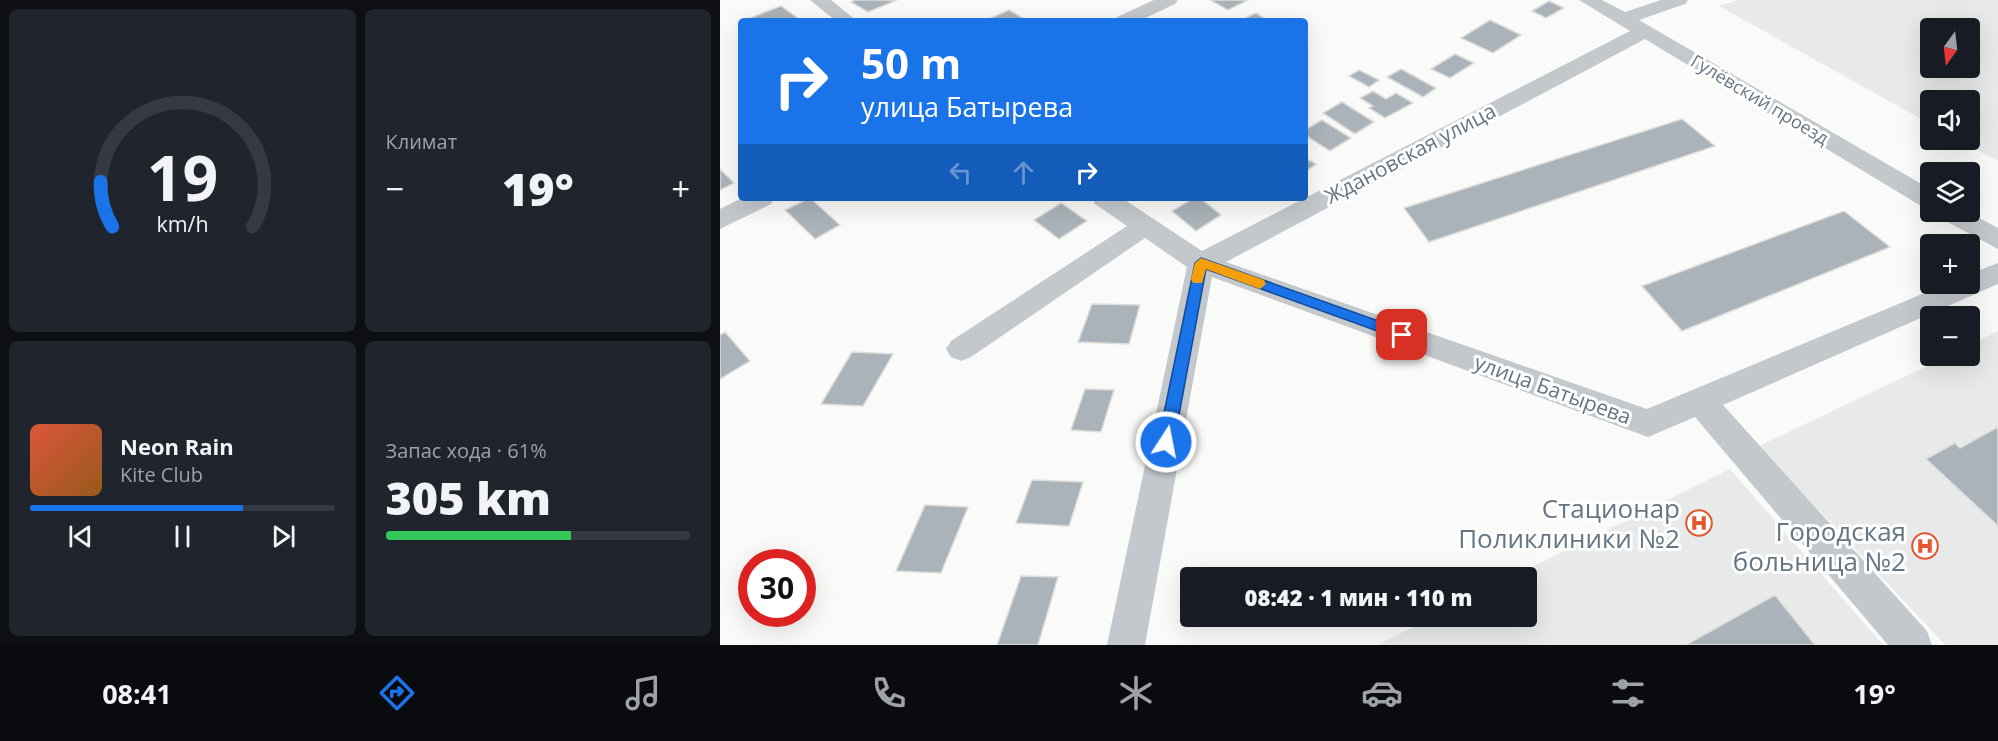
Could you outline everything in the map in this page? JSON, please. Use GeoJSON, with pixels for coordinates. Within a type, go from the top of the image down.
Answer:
{"type":"FeatureCollection","features":[{"type":"Feature","properties":{"kind":"street"},"geometry":{"type":"LineString","coordinates":[[819,0],[844,18]]}},
{"type":"Feature","properties":{"kind":"street"},"geometry":{"type":"LineString","coordinates":[[1130,18],[1169,0]]}},
{"type":"Feature","properties":{"kind":"street","name":"Гулёвский проезд"},"geometry":{"type":"LineString","coordinates":[[1588,0],[1920,194]]}},
{"type":"Feature","properties":{"kind":"street","name":"Ждановская улица"},"geometry":{"type":"LineString","coordinates":[[1201,263],[1679,0]]}},
{"type":"Feature","properties":{"kind":"street"},"geometry":{"type":"LineString","coordinates":[[720,220],[756,201]]}},
{"type":"Feature","properties":{"kind":"street","name":"улица Батырева"},"geometry":{"type":"LineString","coordinates":[[1108,201],[1201,263],[1648,423],[1998,273]]}},
{"type":"Feature","properties":{"kind":"street"},"geometry":{"type":"LineString","coordinates":[[1966,222],[1998,240]]}},
{"type":"Feature","properties":{"kind":"street"},"geometry":{"type":"LineString","coordinates":[[961,349],[1145,226]]}},
{"type":"Feature","properties":{"kind":"street"},"geometry":{"type":"LineString","coordinates":[[1126,645],[1201,263]]}},
{"type":"Feature","properties":{"kind":"street"},"geometry":{"type":"LineString","coordinates":[[1700,401],[1914,645]]}},
{"type":"Feature","properties":{"kind":"shaded area"},"geometry":{"type":"Polygon","coordinates":[[[1739,0],[1998,0],[1998,161],[1978,150],[1980,150],[1980,90],[1920,90],[1920,118],[1719,6],[1739,0]]]}},
{"type":"Feature","properties":{"kind":"shaded area","name":"Городская больница №2"},"geometry":{"type":"Polygon","coordinates":[[[1998,331],[1998,645],[1945,645],[1759,446],[1927,366],[1980,366],[1980,340],[1998,331]]]}},
{"type":"Feature","properties":{"kind":"shaded area","name":"Стационар Поликлиники №2"},"geometry":{"type":"Polygon","coordinates":[[[1730,469],[1883,645],[1377,645],[1414,627],[1537,627],[1537,567],[1532,567],[1730,469]]]}},
{"type":"Feature","properties":{"kind":"building"},"geometry":{"type":"Polygon","coordinates":[[[855,0],[897,0],[868,12],[851,2],[855,0]]]}},
{"type":"Feature","properties":{"kind":"building"},"geometry":{"type":"Polygon","coordinates":[[[1210,0],[1248,0],[1228,10],[1210,0]]]}},
{"type":"Feature","properties":{"kind":"building"},"geometry":{"type":"Polygon","coordinates":[[[1549,1],[1564,8],[1546,18],[1532,11],[1549,1]]]}},
{"type":"Feature","properties":{"kind":"building"},"geometry":{"type":"Polygon","coordinates":[[[781,6],[798,18],[750,18],[781,6]]]}},
{"type":"Feature","properties":{"kind":"building"},"geometry":{"type":"Polygon","coordinates":[[[1009,10],[1023,18],[991,18],[1009,10]]]}},
{"type":"Feature","properties":{"kind":"building"},"geometry":{"type":"Polygon","coordinates":[[[1256,13],[1264,18],[1245,18],[1256,13]]]}},
{"type":"Feature","properties":{"kind":"building"},"geometry":{"type":"Polygon","coordinates":[[[1490,20],[1521,35],[1493,53],[1461,38],[1490,20]]]}},
{"type":"Feature","properties":{"kind":"building"},"geometry":{"type":"Polygon","coordinates":[[[1455,54],[1474,63],[1450,78],[1431,69],[1455,54]]]}},
{"type":"Feature","properties":{"kind":"building"},"geometry":{"type":"Polygon","coordinates":[[[1401,69],[1436,88],[1423,97],[1387,77],[1401,69]]]}},
{"type":"Feature","properties":{"kind":"building"},"geometry":{"type":"Polygon","coordinates":[[[1359,70],[1379,80],[1369,87],[1349,76],[1359,70]]]}},
{"type":"Feature","properties":{"kind":"building"},"geometry":{"type":"Polygon","coordinates":[[[1373,91],[1386,99],[1396,93],[1413,103],[1385,118],[1369,108],[1373,106],[1360,98],[1373,91]]]}},
{"type":"Feature","properties":{"kind":"building"},"geometry":{"type":"Polygon","coordinates":[[[1342,102],[1374,122],[1355,134],[1323,113],[1342,102]]]}},
{"type":"Feature","properties":{"kind":"building"},"geometry":{"type":"Polygon","coordinates":[[[1682,119],[1715,146],[1429,242],[1404,208],[1682,119]]]}},
{"type":"Feature","properties":{"kind":"building"},"geometry":{"type":"Polygon","coordinates":[[[1322,120],[1351,138],[1330,151],[1308,137],[1308,128],[1322,120]]]}},
{"type":"Feature","properties":{"kind":"building"},"geometry":{"type":"Polygon","coordinates":[[[1308,160],[1316,164],[1308,170],[1308,160]]]}},
{"type":"Feature","properties":{"kind":"building"},"geometry":{"type":"Polygon","coordinates":[[[720,169],[734,183],[720,190],[720,169]]]}},
{"type":"Feature","properties":{"kind":"building"},"geometry":{"type":"Polygon","coordinates":[[[804,201],[813,201],[840,225],[815,239],[785,210],[804,201]]]}},
{"type":"Feature","properties":{"kind":"building"},"geometry":{"type":"Polygon","coordinates":[[[1189,201],[1204,201],[1221,215],[1196,231],[1172,211],[1189,201]]]}},
{"type":"Feature","properties":{"kind":"building"},"geometry":{"type":"Polygon","coordinates":[[[1061,203],[1087,221],[1059,239],[1034,220],[1061,203]]]}},
{"type":"Feature","properties":{"kind":"building"},"geometry":{"type":"Polygon","coordinates":[[[1844,211],[1890,247],[1682,331],[1642,286],[1844,211]]]}},
{"type":"Feature","properties":{"kind":"building"},"geometry":{"type":"Polygon","coordinates":[[[1092,304],[1140,305],[1129,344],[1078,342],[1092,304]]]}},
{"type":"Feature","properties":{"kind":"building"},"geometry":{"type":"Polygon","coordinates":[[[725,332],[750,361],[720,379],[720,335],[725,332]]]}},
{"type":"Feature","properties":{"kind":"building"},"geometry":{"type":"Polygon","coordinates":[[[852,352],[893,354],[863,406],[821,404],[852,352]]]}},
{"type":"Feature","properties":{"kind":"building"},"geometry":{"type":"Polygon","coordinates":[[[1085,389],[1114,390],[1101,432],[1071,430],[1085,389]]]}},
{"type":"Feature","properties":{"kind":"building"},"geometry":{"type":"Polygon","coordinates":[[[1998,427],[1998,526],[1926,459],[1955,443],[1960,448],[1998,427]]]}},
{"type":"Feature","properties":{"kind":"building"},"geometry":{"type":"Polygon","coordinates":[[[1032,480],[1083,482],[1069,526],[1016,523],[1032,480]]]}},
{"type":"Feature","properties":{"kind":"building"},"geometry":{"type":"Polygon","coordinates":[[[925,505],[968,507],[941,573],[896,571],[925,505]]]}},
{"type":"Feature","properties":{"kind":"building"},"geometry":{"type":"Polygon","coordinates":[[[1021,576],[1058,577],[1038,645],[997,645],[1021,576]]]}},
{"type":"Feature","properties":{"kind":"building"},"geometry":{"type":"Polygon","coordinates":[[[1775,595],[1815,645],[1686,645],[1775,595]]]}},
{"type":"Feature","properties":{"kind":"slow traffic"},"geometry":{"type":"LineString","coordinates":[[1198,279],[1201,263],[1260,284]]}},
{"type":"Feature","properties":{"kind":"place","name":"Стационар Поликлиники №2"},"geometry":{"type":"Point","coordinates":[1699,523]}},
{"type":"Feature","properties":{"kind":"place","name":"Городская больница №2"},"geometry":{"type":"Point","coordinates":[1925,546]}},
{"type":"Feature","properties":{"kind":"route"},"geometry":{"type":"LineString","coordinates":[[1166,442],[1201,263],[1402,335]]}}]}
